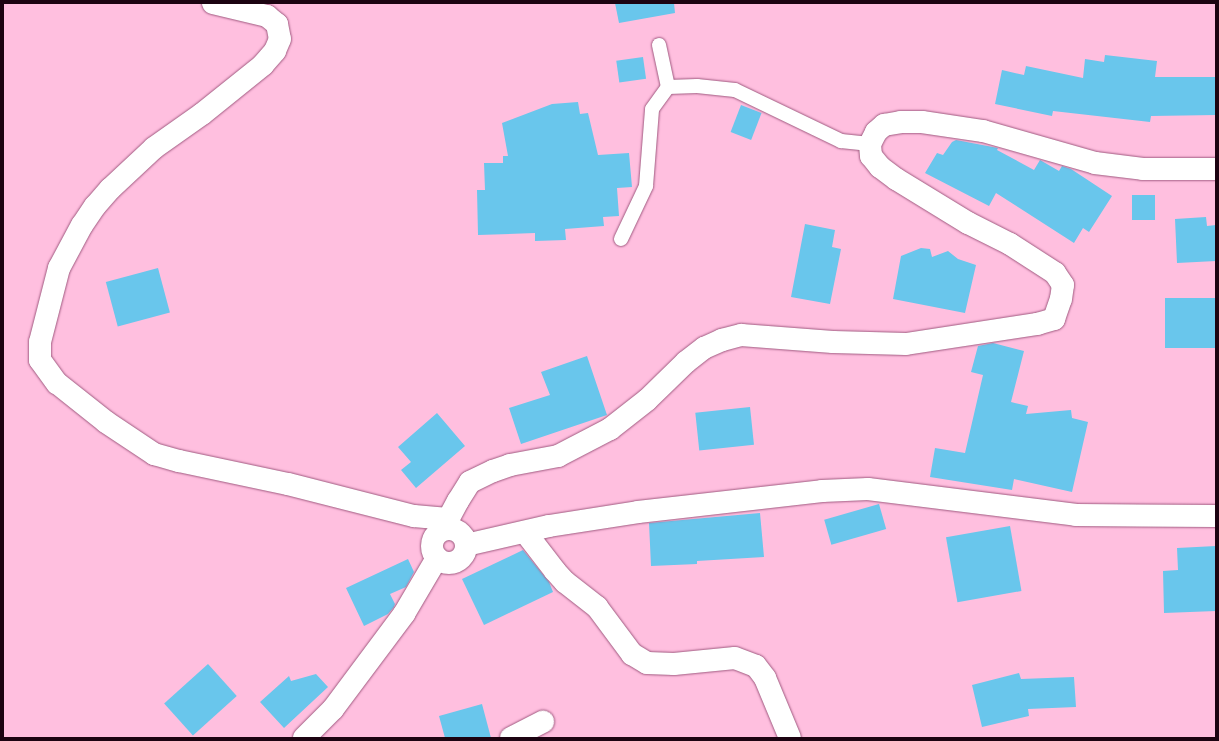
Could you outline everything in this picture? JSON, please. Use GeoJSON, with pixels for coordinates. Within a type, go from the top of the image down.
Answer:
{"type":"FeatureCollection","features":[{"type":"Feature","properties":{"kind":"street"},"geometry":{"type":"LineString","coordinates":[[213,3],[267,16],[277,24],[280,39],[275,51],[262,65],[202,114],[154,148],[110,188],[96,206],[82,225],[59,268],[40,342],[40,360],[57,383],[106,422],[154,454],[179,461],[288,484],[445,524],[459,531],[465,540],[466,546],[463,556],[454,562],[442,561],[437,558],[431,547],[432,542],[445,524],[470,482],[510,465],[558,456],[593,438],[630,415],[686,362],[704,348],[722,340],[741,335],[834,342],[906,344],[1037,324],[1054,319],[1061,299],[1063,285],[1055,273],[1010,244],[968,223],[896,179],[880,166],[871,156],[870,144],[876,132],[884,125],[901,122],[922,122],[983,131],[1095,163],[1143,169],[1216,169]]}},
{"type":"Feature","properties":{"kind":"street"},"geometry":{"type":"LineString","coordinates":[[466,546],[549,526],[638,512],[822,491],[868,488],[1076,515],[1216,516]]}},
{"type":"Feature","properties":{"kind":"street"},"geometry":{"type":"LineString","coordinates":[[525,532],[564,582],[597,607],[632,654],[647,663],[674,664],[735,658],[756,666],[765,678],[790,738]]}},
{"type":"Feature","properties":{"kind":"street"},"geometry":{"type":"LineString","coordinates":[[304,738],[333,709],[404,614],[437,558]]}},
{"type":"Feature","properties":{"kind":"street"},"geometry":{"type":"LineString","coordinates":[[511,738],[543,722]]}},
{"type":"Feature","properties":{"kind":"lane"},"geometry":{"type":"LineString","coordinates":[[621,239],[646,186],[652,109],[668,87],[658,45]]}},
{"type":"Feature","properties":{"kind":"lane"},"geometry":{"type":"LineString","coordinates":[[668,87],[697,86],[735,90],[841,141],[870,144]]}},
{"type":"Feature","properties":{"kind":"building"},"geometry":{"type":"Polygon","coordinates":[[[615,3],[674,3],[675,13],[619,23],[615,3]]]}},
{"type":"Feature","properties":{"kind":"building"},"geometry":{"type":"Polygon","coordinates":[[[1105,55],[1157,61],[1155,77],[1216,77],[1216,115],[1151,116],[1150,122],[1053,111],[1052,116],[995,104],[1002,70],[1024,75],[1026,66],[1083,78],[1085,59],[1104,62],[1105,55]]]}},
{"type":"Feature","properties":{"kind":"building"},"geometry":{"type":"Polygon","coordinates":[[[643,57],[646,79],[619,83],[616,61],[643,57]]]}},
{"type":"Feature","properties":{"kind":"building"},"geometry":{"type":"Polygon","coordinates":[[[578,102],[580,114],[588,113],[598,155],[629,153],[632,187],[617,188],[619,216],[603,217],[604,226],[565,229],[566,240],[535,241],[535,233],[478,235],[477,190],[485,190],[484,163],[503,163],[503,156],[508,156],[502,123],[552,104],[578,102]]]}},
{"type":"Feature","properties":{"kind":"building"},"geometry":{"type":"Polygon","coordinates":[[[741,105],[762,113],[751,140],[731,132],[741,105]]]}},
{"type":"Feature","properties":{"kind":"building"},"geometry":{"type":"Polygon","coordinates":[[[956,140],[998,148],[997,150],[1034,170],[1040,160],[1059,171],[1062,166],[1071,169],[1112,196],[1089,232],[1083,228],[1074,243],[996,193],[989,206],[925,173],[937,153],[943,155],[952,142],[956,140]]]}},
{"type":"Feature","properties":{"kind":"building"},"geometry":{"type":"Polygon","coordinates":[[[1132,195],[1155,195],[1155,220],[1132,220],[1132,195]]]}},
{"type":"Feature","properties":{"kind":"building"},"geometry":{"type":"Polygon","coordinates":[[[1206,217],[1207,226],[1216,225],[1216,261],[1177,263],[1175,219],[1206,217]]]}},
{"type":"Feature","properties":{"kind":"building"},"geometry":{"type":"Polygon","coordinates":[[[805,224],[835,230],[832,247],[841,249],[830,304],[791,297],[805,224]]]}},
{"type":"Feature","properties":{"kind":"building"},"geometry":{"type":"Polygon","coordinates":[[[921,248],[930,249],[932,257],[948,251],[958,259],[976,265],[965,313],[893,299],[901,256],[921,248]]]}},
{"type":"Feature","properties":{"kind":"building"},"geometry":{"type":"Polygon","coordinates":[[[158,268],[170,312],[118,326],[106,282],[158,268]]]}},
{"type":"Feature","properties":{"kind":"building"},"geometry":{"type":"Polygon","coordinates":[[[1165,298],[1216,298],[1216,348],[1165,348],[1165,298]]]}},
{"type":"Feature","properties":{"kind":"building"},"geometry":{"type":"Polygon","coordinates":[[[993,343],[1024,351],[1011,402],[1028,406],[1026,414],[1071,410],[1072,418],[1088,422],[1072,492],[1014,479],[1012,490],[930,477],[935,448],[965,453],[983,375],[971,372],[978,346],[993,343]]]}},
{"type":"Feature","properties":{"kind":"building"},"geometry":{"type":"Polygon","coordinates":[[[587,356],[607,415],[521,444],[509,408],[550,395],[541,372],[587,356]]]}},
{"type":"Feature","properties":{"kind":"building"},"geometry":{"type":"Polygon","coordinates":[[[750,407],[754,445],[699,451],[695,413],[750,407]]]}},
{"type":"Feature","properties":{"kind":"building"},"geometry":{"type":"Polygon","coordinates":[[[437,413],[465,446],[416,488],[401,470],[411,462],[398,447],[437,413]]]}},
{"type":"Feature","properties":{"kind":"building"},"geometry":{"type":"Polygon","coordinates":[[[879,504],[886,529],[831,545],[824,520],[879,504]]]}},
{"type":"Feature","properties":{"kind":"building"},"geometry":{"type":"Polygon","coordinates":[[[760,513],[764,557],[697,561],[697,564],[651,566],[649,523],[760,513]]]}},
{"type":"Feature","properties":{"kind":"building"},"geometry":{"type":"Polygon","coordinates":[[[1010,526],[1021,591],[957,602],[946,537],[1010,526]]]}},
{"type":"Feature","properties":{"kind":"building"},"geometry":{"type":"Polygon","coordinates":[[[1216,546],[1216,611],[1164,613],[1163,571],[1178,570],[1177,548],[1216,546]]]}},
{"type":"Feature","properties":{"kind":"building"},"geometry":{"type":"Polygon","coordinates":[[[523,550],[549,582],[553,592],[484,625],[462,579],[523,550]]]}},
{"type":"Feature","properties":{"kind":"building"},"geometry":{"type":"Polygon","coordinates":[[[408,559],[414,572],[406,587],[390,594],[395,604],[394,607],[388,614],[364,626],[346,588],[408,559]]]}},
{"type":"Feature","properties":{"kind":"building"},"geometry":{"type":"Polygon","coordinates":[[[208,664],[237,696],[193,735],[164,703],[208,664]]]}},
{"type":"Feature","properties":{"kind":"building"},"geometry":{"type":"Polygon","coordinates":[[[1019,673],[1021,679],[1074,677],[1076,707],[1028,709],[1029,716],[982,727],[972,685],[1019,673]]]}},
{"type":"Feature","properties":{"kind":"building"},"geometry":{"type":"Polygon","coordinates":[[[316,674],[328,687],[284,728],[260,702],[289,676],[291,681],[316,674]]]}},
{"type":"Feature","properties":{"kind":"building"},"geometry":{"type":"Polygon","coordinates":[[[482,704],[491,738],[445,738],[439,716],[482,704]]]}}]}
